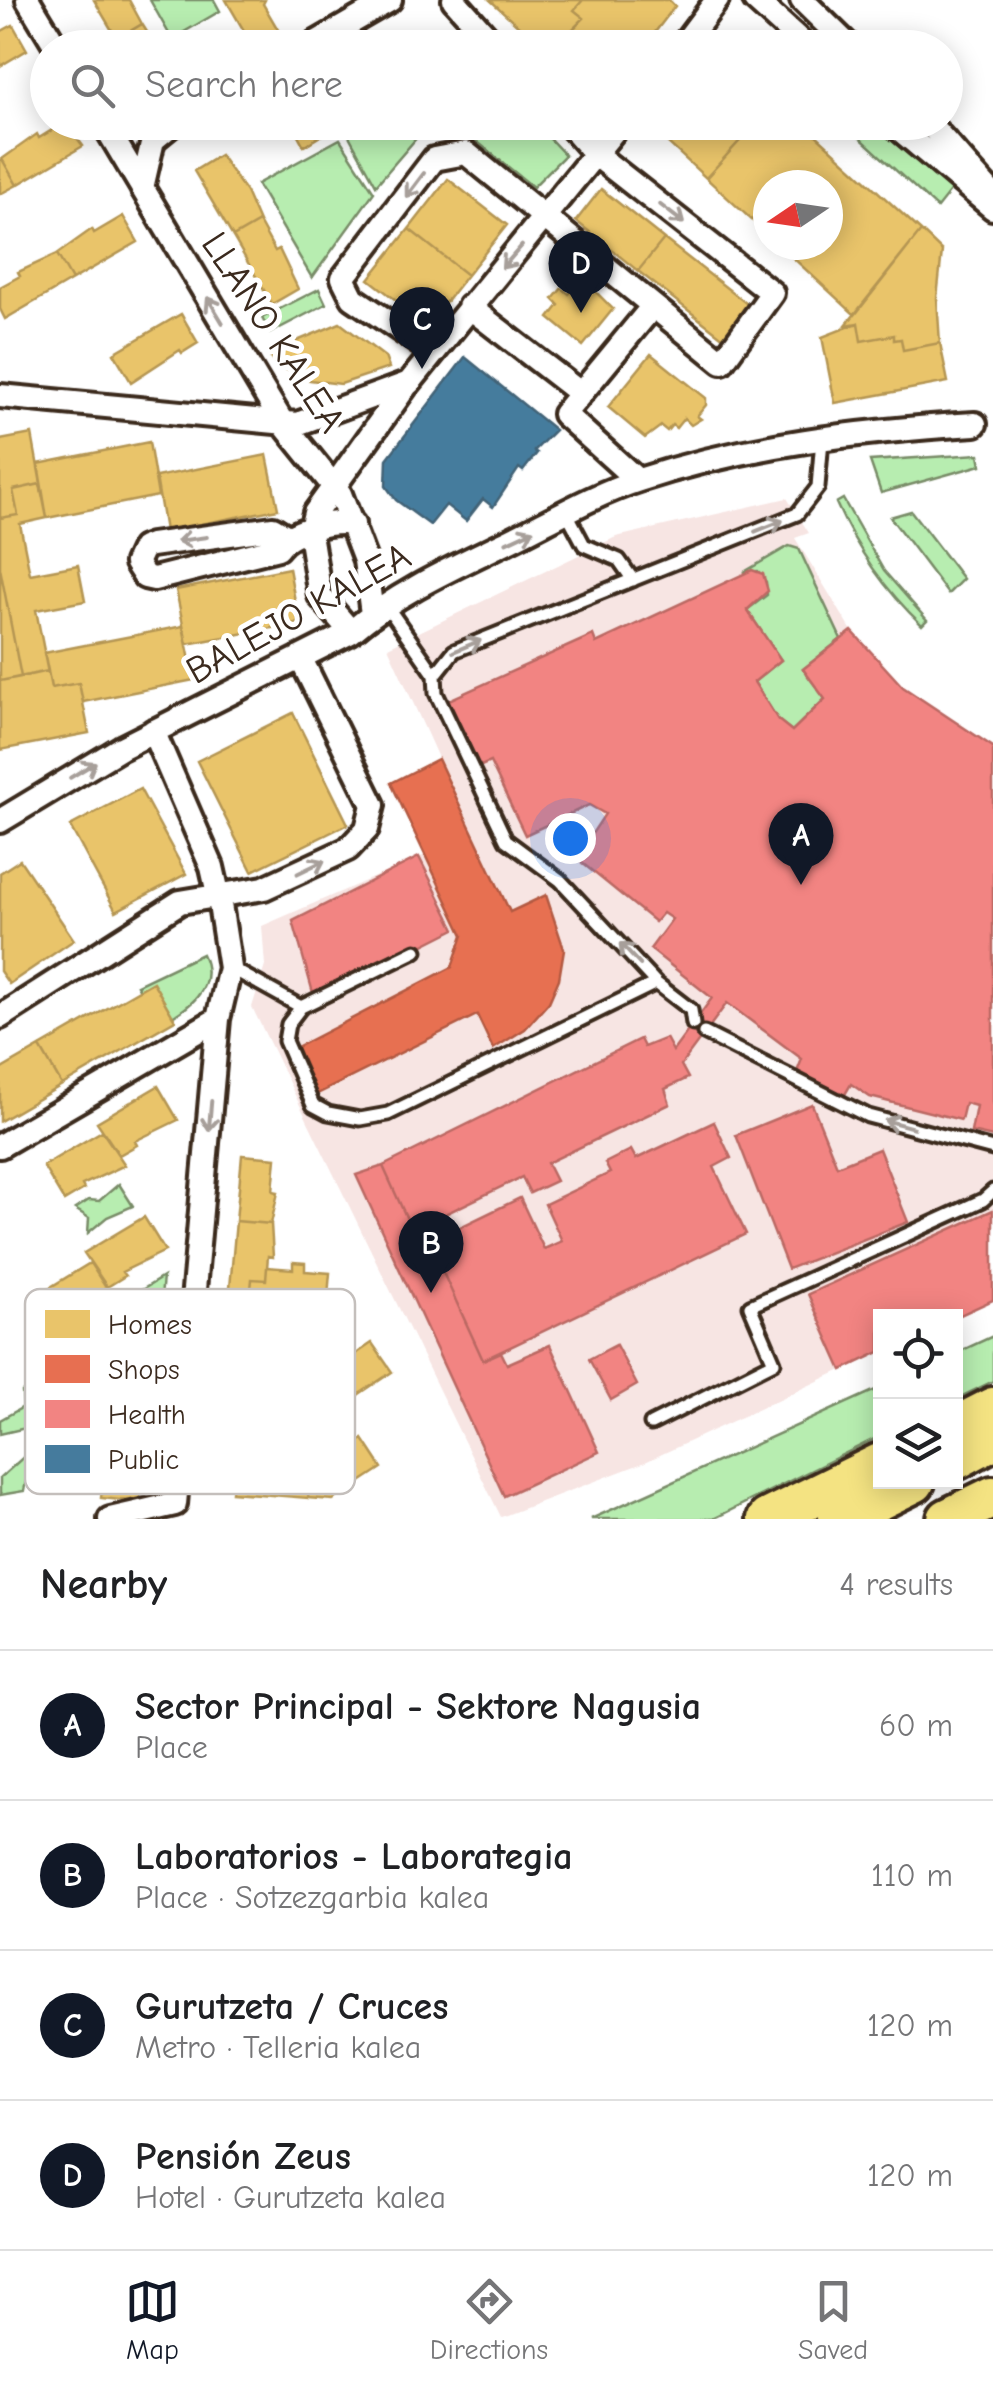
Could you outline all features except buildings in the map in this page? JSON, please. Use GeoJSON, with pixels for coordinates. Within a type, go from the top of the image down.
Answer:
{"type":"FeatureCollection","features":[{"type":"Feature","properties":{"kind":"highway"},"geometry":{"type":"LineString","coordinates":[[963,1423],[993,1408]]}},
{"type":"Feature","properties":{"kind":"highway"},"geometry":{"type":"LineString","coordinates":[[963,1455],[993,1439]]}},
{"type":"Feature","properties":{"kind":"highway"},"geometry":{"type":"LineString","coordinates":[[768,1519],[873,1467]]}},
{"type":"Feature","properties":{"kind":"highway"},"geometry":{"type":"LineString","coordinates":[[839,1519],[900,1489]]}},
{"type":"Feature","properties":{"kind":"highway"},"geometry":{"type":"LineString","coordinates":[[948,1519],[993,1496]]}},
{"type":"Feature","properties":{"kind":"street"},"geometry":{"type":"LineString","coordinates":[[28,0],[46,30]]}},
{"type":"Feature","properties":{"kind":"street"},"geometry":{"type":"LineString","coordinates":[[338,30],[390,0]]}},
{"type":"Feature","properties":{"kind":"street"},"geometry":{"type":"LineString","coordinates":[[454,0],[482,30]]}},
{"type":"Feature","properties":{"kind":"street"},"geometry":{"type":"LineString","coordinates":[[694,30],[717,0]]}},
{"type":"Feature","properties":{"kind":"street"},"geometry":{"type":"LineString","coordinates":[[754,0],[788,30]]}},
{"type":"Feature","properties":{"kind":"street"},"geometry":{"type":"LineString","coordinates":[[802,0],[833,30]]}},
{"type":"Feature","properties":{"kind":"street","name":"LLANO KALEA"},"geometry":{"type":"LineString","coordinates":[[113,140],[282,422],[336,486],[315,513],[310,533]]}},
{"type":"Feature","properties":{"kind":"street"},"geometry":{"type":"LineString","coordinates":[[142,188],[153,140]]}},
{"type":"Feature","properties":{"kind":"street"},"geometry":{"type":"LineString","coordinates":[[433,352],[353,298],[343,278],[434,159],[466,153],[722,362],[772,294],[595,154],[583,140]]}},
{"type":"Feature","properties":{"kind":"street"},"geometry":{"type":"LineString","coordinates":[[379,610],[353,524],[336,486],[433,352],[545,220],[606,140]]}},
{"type":"Feature","properties":{"kind":"street"},"geometry":{"type":"LineString","coordinates":[[913,140],[993,208]]}},
{"type":"Feature","properties":{"kind":"street"},"geometry":{"type":"LineString","coordinates":[[944,140],[993,195]]}},
{"type":"Feature","properties":{"kind":"street"},"geometry":{"type":"LineString","coordinates":[[637,480],[564,414],[653,306]]}},
{"type":"Feature","properties":{"kind":"street"},"geometry":{"type":"LineString","coordinates":[[469,308],[580,394]]}},
{"type":"Feature","properties":{"kind":"street"},"geometry":{"type":"LineString","coordinates":[[0,396],[298,424],[409,383]]}},
{"type":"Feature","properties":{"kind":"street"},"geometry":{"type":"LineString","coordinates":[[266,393],[313,414],[327,414]]}},
{"type":"Feature","properties":{"kind":"street","name":"BALEJO KALEA"},"geometry":{"type":"LineString","coordinates":[[0,821],[153,731],[351,632],[379,610],[452,568],[637,480],[822,438],[975,424]]}},
{"type":"Feature","properties":{"kind":"street"},"geometry":{"type":"LineString","coordinates":[[286,536],[278,548],[154,579],[144,577],[136,562],[143,548],[151,545],[273,528],[286,536],[310,533],[339,522],[353,524]]}},
{"type":"Feature","properties":{"kind":"street"},"geometry":{"type":"LineString","coordinates":[[310,533],[320,596],[351,632]]}},
{"type":"Feature","properties":{"kind":"street"},"geometry":{"type":"LineString","coordinates":[[0,1018],[180,902],[264,888],[348,849],[367,829],[373,804],[301,659]]}},
{"type":"Feature","properties":{"kind":"street"},"geometry":{"type":"LineString","coordinates":[[153,731],[212,867],[230,968],[218,1019],[194,1289]]}},
{"type":"Feature","properties":{"kind":"street"},"geometry":{"type":"LineString","coordinates":[[0,1146],[218,1019]]}},
{"type":"Feature","properties":{"kind":"street"},"geometry":{"type":"LineString","coordinates":[[110,1519],[174,1511]]}},
{"type":"Feature","properties":{"kind":"lane"},"geometry":{"type":"LineString","coordinates":[[435,674],[454,651],[797,514],[818,487],[822,438]]}},
{"type":"Feature","properties":{"kind":"lane"},"geometry":{"type":"LineString","coordinates":[[567,513],[584,545],[620,560],[633,580]]}},
{"type":"Feature","properties":{"kind":"lane"},"geometry":{"type":"LineString","coordinates":[[379,610],[435,674],[436,692],[506,840],[560,880],[656,983],[691,1010],[692,1024]]}},
{"type":"Feature","properties":{"kind":"lane"},"geometry":{"type":"LineString","coordinates":[[416,951],[302,1006],[288,1024],[285,1041],[313,1105],[328,1114],[360,1118],[388,1114],[656,983]]}},
{"type":"Feature","properties":{"kind":"lane"},"geometry":{"type":"LineString","coordinates":[[230,968],[302,1006]]}},
{"type":"Feature","properties":{"kind":"lane"},"geometry":{"type":"LineString","coordinates":[[704,1033],[868,1116],[993,1149]]}},
{"type":"Feature","properties":{"kind":"lane"},"geometry":{"type":"LineString","coordinates":[[651,1424],[774,1362],[750,1306],[984,1200],[993,1191]]}},
{"type":"Feature","properties":{"kind":"shaded area"},"geometry":{"type":"Polygon","coordinates":[[[787,498],[809,533],[795,538],[852,631],[903,687],[993,747],[993,1300],[963,1314],[963,1309],[873,1309],[873,1355],[643,1463],[501,1517],[252,1007],[265,966],[262,926],[425,855],[391,783],[438,758],[388,647],[616,537],[787,498]]]}},
{"type":"Feature","properties":{"kind":"green space"},"geometry":{"type":"Polygon","coordinates":[[[150,0],[214,0],[220,11],[187,30],[167,30],[150,0]]]}},
{"type":"Feature","properties":{"kind":"green space"},"geometry":{"type":"Polygon","coordinates":[[[341,140],[374,192],[312,278],[257,184],[341,140]]]}},
{"type":"Feature","properties":{"kind":"green space"},"geometry":{"type":"Polygon","coordinates":[[[351,140],[415,140],[376,185],[351,140]]]}},
{"type":"Feature","properties":{"kind":"green space"},"geometry":{"type":"Polygon","coordinates":[[[475,140],[551,140],[565,155],[533,187],[475,140]]]}},
{"type":"Feature","properties":{"kind":"green space"},"geometry":{"type":"Polygon","coordinates":[[[863,140],[896,140],[952,189],[937,208],[863,140]]]}},
{"type":"Feature","properties":{"kind":"green space"},"geometry":{"type":"Polygon","coordinates":[[[319,289],[326,304],[270,333],[262,318],[319,289]]]}},
{"type":"Feature","properties":{"kind":"green space"},"geometry":{"type":"Polygon","coordinates":[[[979,454],[981,465],[881,493],[870,461],[979,454]]]}},
{"type":"Feature","properties":{"kind":"green space"},"geometry":{"type":"Polygon","coordinates":[[[843,499],[884,571],[927,620],[922,625],[863,553],[836,503],[843,499]]]}},
{"type":"Feature","properties":{"kind":"green space"},"geometry":{"type":"Polygon","coordinates":[[[911,511],[963,579],[948,594],[890,517],[911,511]]]}},
{"type":"Feature","properties":{"kind":"green space"},"geometry":{"type":"Polygon","coordinates":[[[789,546],[799,549],[841,639],[803,669],[825,699],[792,731],[778,720],[754,682],[781,660],[747,610],[767,595],[766,582],[758,571],[744,572],[789,546]]]}},
{"type":"Feature","properties":{"kind":"green space"},"geometry":{"type":"Polygon","coordinates":[[[202,954],[206,966],[203,988],[189,1005],[160,1024],[137,985],[202,954]]]}},
{"type":"Feature","properties":{"kind":"green space"},"geometry":{"type":"Polygon","coordinates":[[[119,1184],[133,1206],[107,1217],[88,1233],[89,1218],[75,1209],[89,1200],[99,1201],[119,1184]]]}},
{"type":"Feature","properties":{"kind":"green space"},"geometry":{"type":"Polygon","coordinates":[[[163,1277],[162,1289],[144,1289],[163,1277]]]}},
{"type":"Feature","properties":{"kind":"green space"},"geometry":{"type":"Polygon","coordinates":[[[993,1336],[993,1381],[963,1396],[963,1350],[993,1336]]]}},
{"type":"Feature","properties":{"kind":"green space"},"geometry":{"type":"Polygon","coordinates":[[[25,1391],[25,1428],[0,1434],[0,1420],[23,1407],[25,1391]]]}},
{"type":"Feature","properties":{"kind":"green space"},"geometry":{"type":"Polygon","coordinates":[[[873,1391],[873,1439],[713,1519],[591,1519],[873,1391]]]}},
{"type":"Feature","properties":{"kind":"green space"},"geometry":{"type":"Polygon","coordinates":[[[25,1456],[24,1491],[0,1495],[0,1478],[25,1456]]]}},
{"type":"Feature","properties":{"kind":"place","name":"Pensión Zeus"},"geometry":{"type":"Point","coordinates":[581,313]}},
{"type":"Feature","properties":{"kind":"place","name":"Gurutzeta / Cruces"},"geometry":{"type":"Point","coordinates":[422,369]}},
{"type":"Feature","properties":{"kind":"place","name":"Sector Principal - Sektore Nagusia"},"geometry":{"type":"Point","coordinates":[801,885]}},
{"type":"Feature","properties":{"kind":"place","name":"Laboratorios - Laborategia"},"geometry":{"type":"Point","coordinates":[431,1293]}}]}
